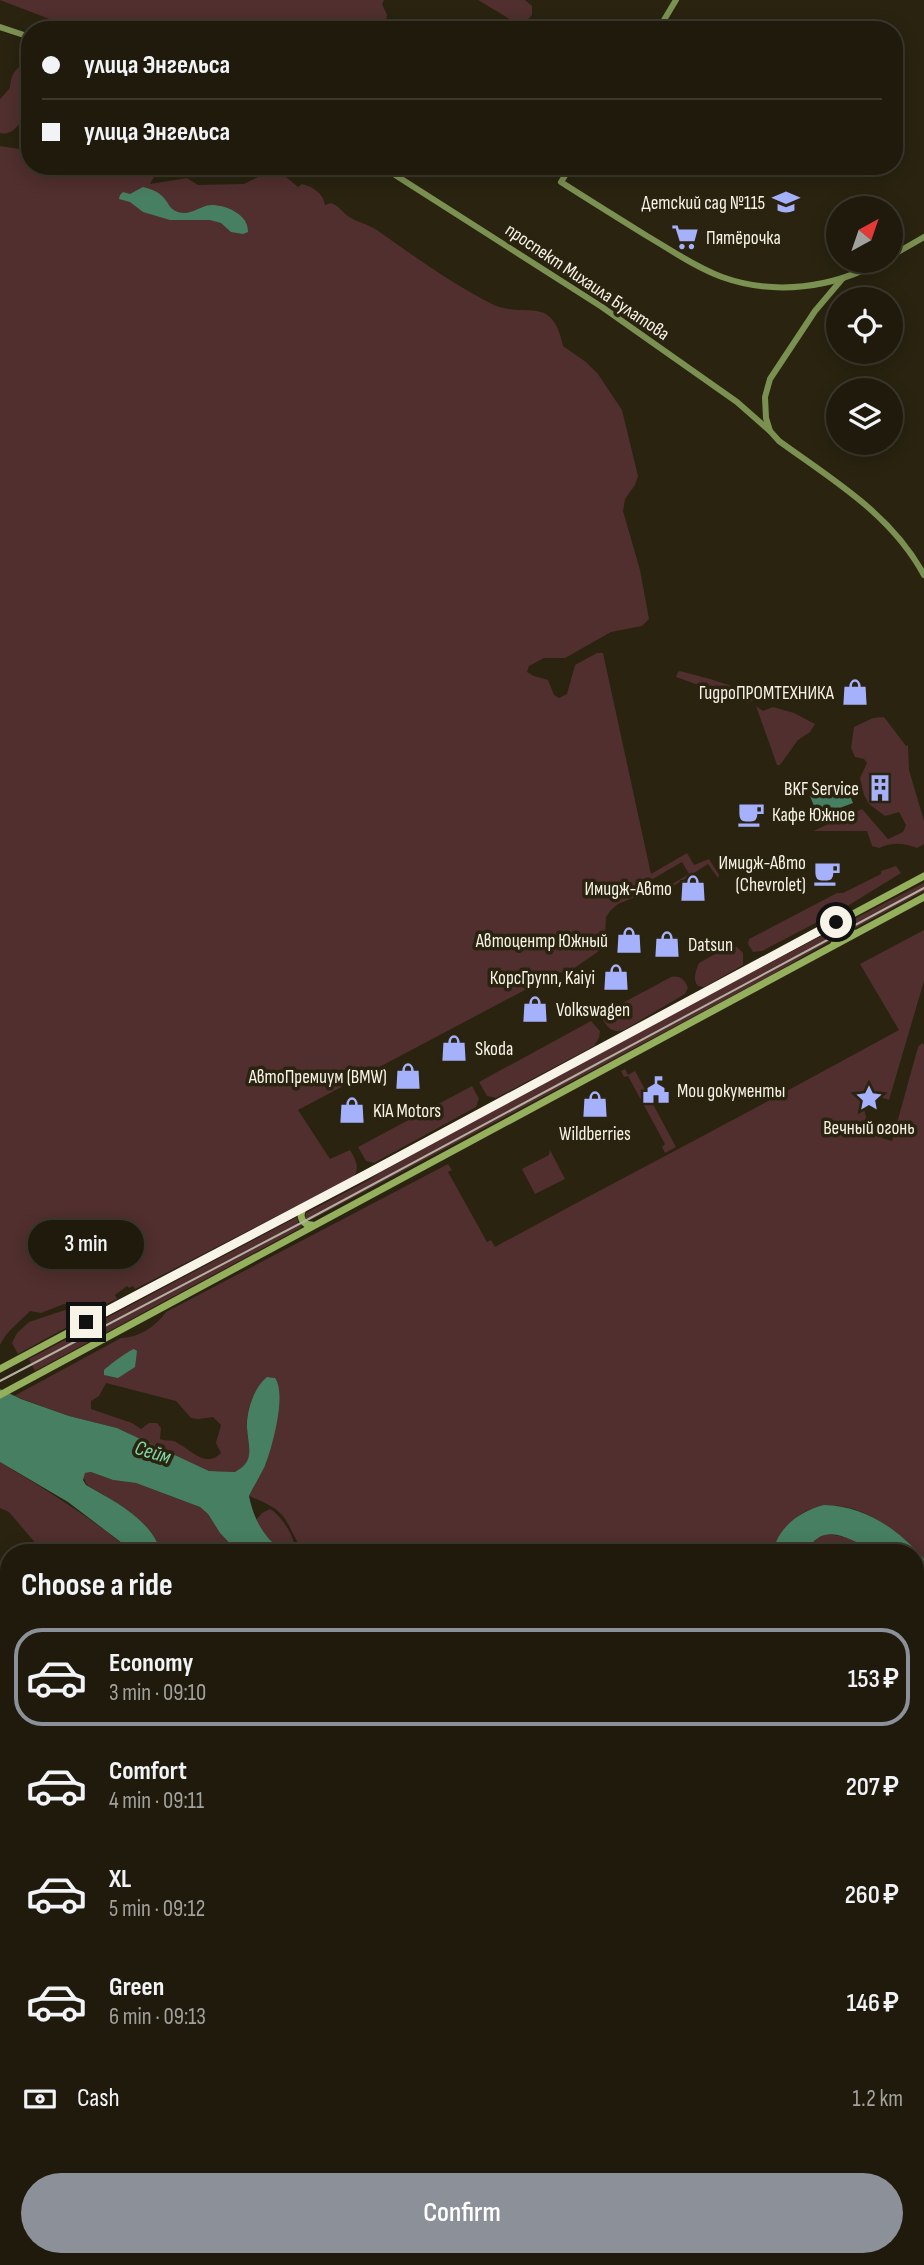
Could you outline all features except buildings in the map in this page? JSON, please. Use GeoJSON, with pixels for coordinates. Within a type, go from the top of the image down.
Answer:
{"type":"FeatureCollection","features":[{"type":"Feature","properties":{"kind":"main road"},"geometry":{"type":"LineString","coordinates":[[0,1369],[924,876]]}},
{"type":"Feature","properties":{"kind":"main road"},"geometry":{"type":"LineString","coordinates":[[0,1395],[924,897]]}},
{"type":"Feature","properties":{"kind":"main road"},"geometry":{"type":"LineString","coordinates":[[854,913],[844,920],[843,929],[850,934],[862,930]]}},
{"type":"Feature","properties":{"kind":"main road"},"geometry":{"type":"LineString","coordinates":[[818,932],[828,929],[837,933],[837,940],[828,948]]}},
{"type":"Feature","properties":{"kind":"main road"},"geometry":{"type":"LineString","coordinates":[[304,1207],[301,1219],[306,1224],[313,1225]]}},
{"type":"Feature","properties":{"kind":"street"},"geometry":{"type":"LineString","coordinates":[[663,21],[676,0]]}},
{"type":"Feature","properties":{"kind":"street"},"geometry":{"type":"LineString","coordinates":[[0,27],[21,34]]}},
{"type":"Feature","properties":{"kind":"street","name":"проспект Михаила Булатова"},"geometry":{"type":"LineString","coordinates":[[395,175],[602,307],[737,402],[779,441],[881,518],[910,550],[924,575]]}},
{"type":"Feature","properties":{"kind":"street"},"geometry":{"type":"LineString","coordinates":[[565,175],[561,182],[672,251],[723,277],[752,285],[778,288],[818,284],[854,273]]}},
{"type":"Feature","properties":{"kind":"street"},"geometry":{"type":"LineString","coordinates":[[903,249],[924,237]]}},
{"type":"Feature","properties":{"kind":"street"},"geometry":{"type":"LineString","coordinates":[[770,431],[765,408],[770,379],[827,296],[843,278]]}},
{"type":"Feature","properties":{"kind":"shaded area"},"geometry":{"type":"Polygon","coordinates":[[[0,0],[384,0],[382,4],[387,15],[386,21],[55,21],[0,0]]]}},
{"type":"Feature","properties":{"kind":"shaded area"},"geometry":{"type":"Polygon","coordinates":[[[478,0],[525,0],[532,6],[532,15],[526,21],[513,21],[478,0]]]}},
{"type":"Feature","properties":{"kind":"shaded area"},"geometry":{"type":"Polygon","coordinates":[[[21,66],[21,123],[11,131],[0,133],[0,99],[10,88],[15,71],[21,66]]]}},
{"type":"Feature","properties":{"kind":"shaded area"},"geometry":{"type":"Polygon","coordinates":[[[0,146],[21,148],[21,175],[155,175],[150,184],[187,178],[198,185],[244,184],[262,175],[284,175],[298,187],[302,184],[317,191],[325,205],[334,204],[351,218],[377,230],[475,295],[502,308],[535,311],[552,319],[563,346],[598,374],[622,410],[638,476],[625,499],[623,511],[640,570],[649,619],[642,626],[611,632],[565,658],[544,658],[529,666],[527,672],[548,680],[554,695],[559,698],[567,694],[575,665],[597,653],[603,653],[651,874],[687,853],[694,865],[709,859],[719,875],[718,878],[708,864],[661,894],[659,892],[689,874],[682,862],[651,880],[640,895],[618,904],[611,910],[606,917],[605,937],[599,951],[570,971],[557,973],[298,1110],[330,1159],[350,1150],[357,1167],[353,1177],[135,1289],[133,1286],[127,1286],[115,1295],[117,1299],[106,1304],[104,1301],[94,1310],[64,1304],[41,1313],[30,1311],[0,1345],[0,146]]]}},
{"type":"Feature","properties":{"kind":"shaded area"},"geometry":{"type":"Polygon","coordinates":[[[680,671],[747,691],[753,695],[754,700],[748,703],[676,677],[680,671]]]}},
{"type":"Feature","properties":{"kind":"shaded area"},"geometry":{"type":"Polygon","coordinates":[[[756,706],[763,711],[773,707],[794,713],[815,724],[810,732],[798,740],[780,765],[777,765],[756,706]]]}},
{"type":"Feature","properties":{"kind":"shaded area"},"geometry":{"type":"Polygon","coordinates":[[[884,717],[906,746],[908,745],[909,770],[924,821],[924,844],[917,848],[898,844],[879,848],[872,846],[867,831],[813,831],[862,809],[888,839],[903,832],[906,825],[899,812],[885,816],[869,804],[860,778],[867,763],[864,759],[855,757],[851,748],[854,727],[873,718],[884,717]]]}},
{"type":"Feature","properties":{"kind":"shaded area"},"geometry":{"type":"Polygon","coordinates":[[[896,866],[901,873],[846,907],[762,951],[753,952],[748,944],[749,939],[837,893],[843,893],[881,874],[881,871],[896,866]]]}},
{"type":"Feature","properties":{"kind":"shaded area"},"geometry":{"type":"Polygon","coordinates":[[[924,883],[924,891],[852,930],[847,927],[848,922],[924,883]]]}},
{"type":"Feature","properties":{"kind":"shaded area"},"geometry":{"type":"Polygon","coordinates":[[[924,930],[924,981],[889,1100],[870,1093],[864,1109],[867,1121],[883,1130],[882,1138],[892,1141],[918,1047],[922,1043],[924,1544],[909,1544],[897,1533],[863,1512],[827,1506],[810,1510],[793,1520],[780,1534],[776,1544],[299,1544],[279,1512],[249,1496],[266,1464],[273,1437],[275,1378],[269,1377],[252,1399],[247,1420],[249,1458],[247,1463],[235,1472],[209,1471],[117,1428],[69,1416],[14,1396],[121,1338],[146,1330],[166,1312],[448,1164],[452,1170],[448,1172],[487,1242],[491,1240],[495,1247],[899,1030],[860,964],[924,930]],[[106,1383],[99,1396],[91,1401],[91,1409],[132,1423],[141,1429],[149,1423],[157,1423],[161,1428],[160,1439],[176,1442],[204,1459],[221,1453],[216,1443],[221,1425],[213,1417],[191,1418],[176,1401],[106,1383]]]}},
{"type":"Feature","properties":{"kind":"shaded area"},"geometry":{"type":"Polygon","coordinates":[[[827,933],[834,936],[832,940],[764,979],[311,1220],[305,1218],[306,1213],[379,1173],[827,933]]]}},
{"type":"Feature","properties":{"kind":"shaded area"},"geometry":{"type":"Polygon","coordinates":[[[729,946],[737,947],[743,953],[743,965],[704,987],[698,986],[695,978],[699,963],[729,946]]]}},
{"type":"Feature","properties":{"kind":"shaded area"},"geometry":{"type":"Polygon","coordinates":[[[671,977],[684,980],[688,988],[685,994],[624,1030],[613,1030],[605,1024],[602,1017],[604,1013],[671,977]]]}},
{"type":"Feature","properties":{"kind":"shaded area"},"geometry":{"type":"Polygon","coordinates":[[[591,1021],[600,1031],[594,1046],[496,1098],[487,1096],[479,1082],[591,1021]]]}},
{"type":"Feature","properties":{"kind":"shaded area"},"geometry":{"type":"Polygon","coordinates":[[[625,1069],[628,1075],[635,1071],[676,1147],[665,1153],[662,1147],[665,1144],[628,1076],[624,1077],[621,1071],[625,1069]]]}},
{"type":"Feature","properties":{"kind":"shaded area"},"geometry":{"type":"Polygon","coordinates":[[[472,1086],[479,1099],[476,1107],[374,1163],[366,1161],[358,1147],[472,1086]]]}},
{"type":"Feature","properties":{"kind":"shaded area"},"geometry":{"type":"Polygon","coordinates":[[[550,1150],[565,1179],[535,1194],[522,1169],[549,1155],[550,1150]]]}},
{"type":"Feature","properties":{"kind":"shaded area"},"geometry":{"type":"Polygon","coordinates":[[[297,1217],[302,1227],[35,1371],[29,1359],[297,1217]]]}},
{"type":"Feature","properties":{"kind":"shaded area"},"geometry":{"type":"Polygon","coordinates":[[[65,1310],[72,1312],[71,1325],[18,1354],[12,1343],[17,1333],[29,1322],[65,1310]]]}},
{"type":"Feature","properties":{"kind":"shaded area"},"geometry":{"type":"Polygon","coordinates":[[[0,1462],[125,1544],[36,1544],[9,1512],[0,1508],[0,1462]]]}},
{"type":"Feature","properties":{"kind":"shaded area"},"geometry":{"type":"Polygon","coordinates":[[[91,1472],[113,1480],[136,1483],[200,1507],[230,1544],[158,1544],[149,1530],[130,1512],[87,1485],[83,1477],[85,1473],[91,1472]]]}},
{"type":"Feature","properties":{"kind":"shaded area"},"geometry":{"type":"Polygon","coordinates":[[[270,1509],[279,1517],[294,1544],[274,1544],[256,1520],[270,1509]]]}},
{"type":"Feature","properties":{"kind":"shaded area"},"geometry":{"type":"Polygon","coordinates":[[[828,1534],[845,1537],[860,1544],[812,1544],[816,1538],[828,1534]]]}},
{"type":"Feature","properties":{"kind":"water"},"geometry":{"type":"Polygon","coordinates":[[[143,187],[159,193],[171,208],[178,212],[187,213],[211,205],[230,209],[245,221],[248,232],[231,232],[221,223],[210,220],[170,220],[143,212],[130,202],[119,199],[123,192],[130,194],[143,187]]]}},
{"type":"Feature","properties":{"kind":"water"},"geometry":{"type":"Polygon","coordinates":[[[845,783],[853,803],[818,816],[810,796],[845,783]]]}},
{"type":"Feature","properties":{"kind":"water"},"geometry":{"type":"Polygon","coordinates":[[[134,1349],[137,1351],[135,1367],[118,1378],[104,1375],[106,1368],[134,1349]]]}},
{"type":"Feature","properties":{"kind":"water","name":"Сейм"},"geometry":{"type":"Polygon","coordinates":[[[267,1377],[275,1378],[279,1408],[265,1466],[249,1496],[261,1528],[275,1544],[230,1544],[200,1507],[136,1483],[113,1480],[91,1472],[85,1473],[83,1480],[86,1485],[130,1512],[149,1530],[158,1544],[124,1544],[68,1502],[0,1462],[0,1389],[69,1416],[117,1428],[209,1471],[235,1472],[242,1468],[248,1458],[249,1407],[262,1381],[267,1377]]]}},
{"type":"Feature","properties":{"kind":"water"},"geometry":{"type":"Polygon","coordinates":[[[824,1505],[853,1510],[880,1521],[910,1544],[861,1544],[830,1534],[821,1536],[812,1544],[776,1544],[791,1521],[824,1505]]]}},
{"type":"Feature","properties":{"kind":"tram line"},"geometry":{"type":"LineString","coordinates":[[0,1381],[303,1222],[924,888]]}},
{"type":"Feature","properties":{"kind":"place","name":"Детский сад №115"},"geometry":{"type":"Point","coordinates":[786,202]}},
{"type":"Feature","properties":{"kind":"place","name":"Пятёрочка"},"geometry":{"type":"Point","coordinates":[685,237]}},
{"type":"Feature","properties":{"kind":"place","name":"ГидроПРОМТЕХНИКА"},"geometry":{"type":"Point","coordinates":[855,692]}},
{"type":"Feature","properties":{"kind":"place","name":"BKF Service"},"geometry":{"type":"Point","coordinates":[880,788]}},
{"type":"Feature","properties":{"kind":"place","name":"Кафе Южное"},"geometry":{"type":"Point","coordinates":[751,814]}},
{"type":"Feature","properties":{"kind":"place","name":"Имидж-Авто (Chevrolet)"},"geometry":{"type":"Point","coordinates":[827,873]}},
{"type":"Feature","properties":{"kind":"place","name":"Имидж-Авто"},"geometry":{"type":"Point","coordinates":[693,888]}},
{"type":"Feature","properties":{"kind":"place","name":"Автоцентр Южный"},"geometry":{"type":"Point","coordinates":[629,940]}},
{"type":"Feature","properties":{"kind":"place","name":"Datsun"},"geometry":{"type":"Point","coordinates":[667,944]}},
{"type":"Feature","properties":{"kind":"place","name":"КорсГрупп, Kaiyi"},"geometry":{"type":"Point","coordinates":[616,977]}},
{"type":"Feature","properties":{"kind":"place","name":"Volkswagen"},"geometry":{"type":"Point","coordinates":[535,1009]}},
{"type":"Feature","properties":{"kind":"place","name":"Skoda"},"geometry":{"type":"Point","coordinates":[454,1048]}},
{"type":"Feature","properties":{"kind":"place","name":"АвтоПремиум (BMW)"},"geometry":{"type":"Point","coordinates":[408,1076]}},
{"type":"Feature","properties":{"kind":"place","name":"Мои документы"},"geometry":{"type":"Point","coordinates":[656,1090]}},
{"type":"Feature","properties":{"kind":"place","name":"Вечный огонь"},"geometry":{"type":"Point","coordinates":[869,1098]}},
{"type":"Feature","properties":{"kind":"place","name":"Wildberries"},"geometry":{"type":"Point","coordinates":[595,1104]}},
{"type":"Feature","properties":{"kind":"place","name":"KIA Motors"},"geometry":{"type":"Point","coordinates":[352,1110]}},
{"type":"Feature","properties":{"kind":"route"},"geometry":{"type":"LineString","coordinates":[[86,1322],[836,922]]}}]}
